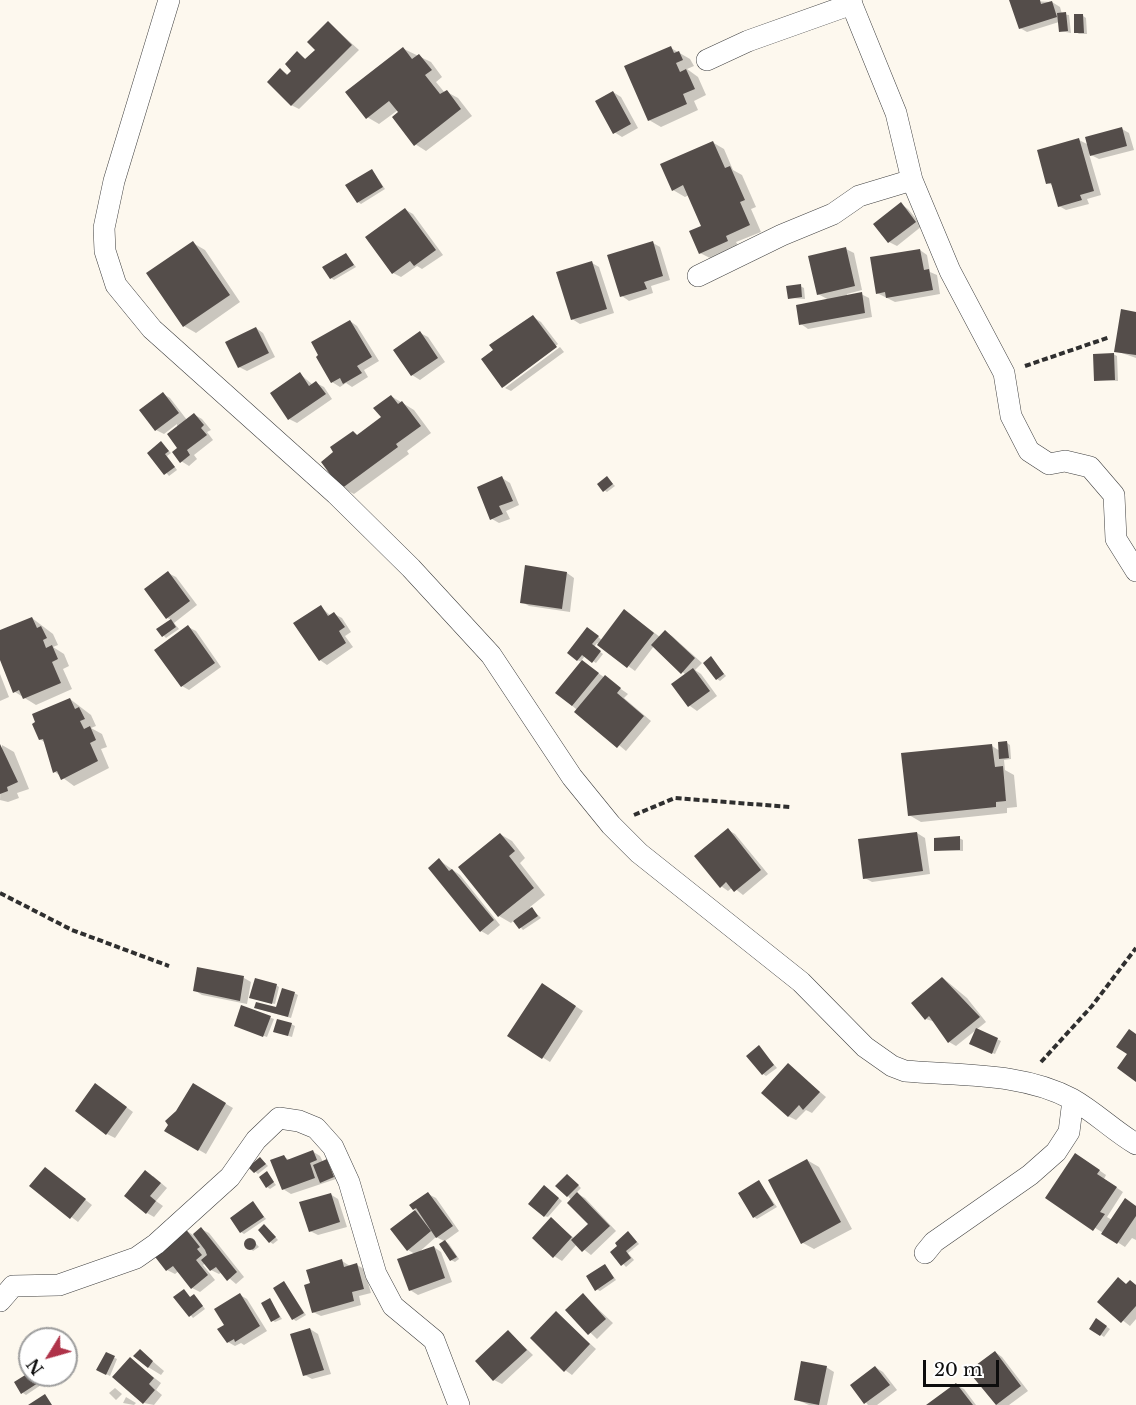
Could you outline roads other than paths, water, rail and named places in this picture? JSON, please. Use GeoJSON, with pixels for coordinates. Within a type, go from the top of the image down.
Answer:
{"type":"FeatureCollection","features":[{"type":"Feature","properties":{"kind":"street"},"geometry":{"type":"LineString","coordinates":[[169,0],[114,181],[104,228],[105,251],[116,285],[169,345],[336,494],[411,568],[491,655],[572,777],[611,825],[639,853],[801,982],[860,1042],[892,1066],[905,1071],[1019,1081],[1041,1086],[1073,1100],[1136,1144]]}},
{"type":"Feature","properties":{"kind":"street"},"geometry":{"type":"LineString","coordinates":[[707,60],[747,41],[851,2],[896,113],[912,180],[950,271],[1004,373],[1011,416],[1029,451],[1049,464],[1065,461],[1090,466],[1114,495],[1116,539],[1136,571]]}},
{"type":"Feature","properties":{"kind":"street"},"geometry":{"type":"LineString","coordinates":[[698,276],[782,235],[833,214],[859,196],[912,180]]}},
{"type":"Feature","properties":{"kind":"street"},"geometry":{"type":"LineString","coordinates":[[925,1253],[934,1242],[1030,1175],[1056,1152],[1069,1132],[1073,1100]]}},
{"type":"Feature","properties":{"kind":"street"},"geometry":{"type":"LineString","coordinates":[[4,1288],[59,1285],[136,1258],[156,1244],[230,1177],[256,1140],[279,1118],[299,1121],[316,1128],[333,1147],[348,1182],[376,1274],[393,1306],[434,1340],[459,1405]]}}]}
